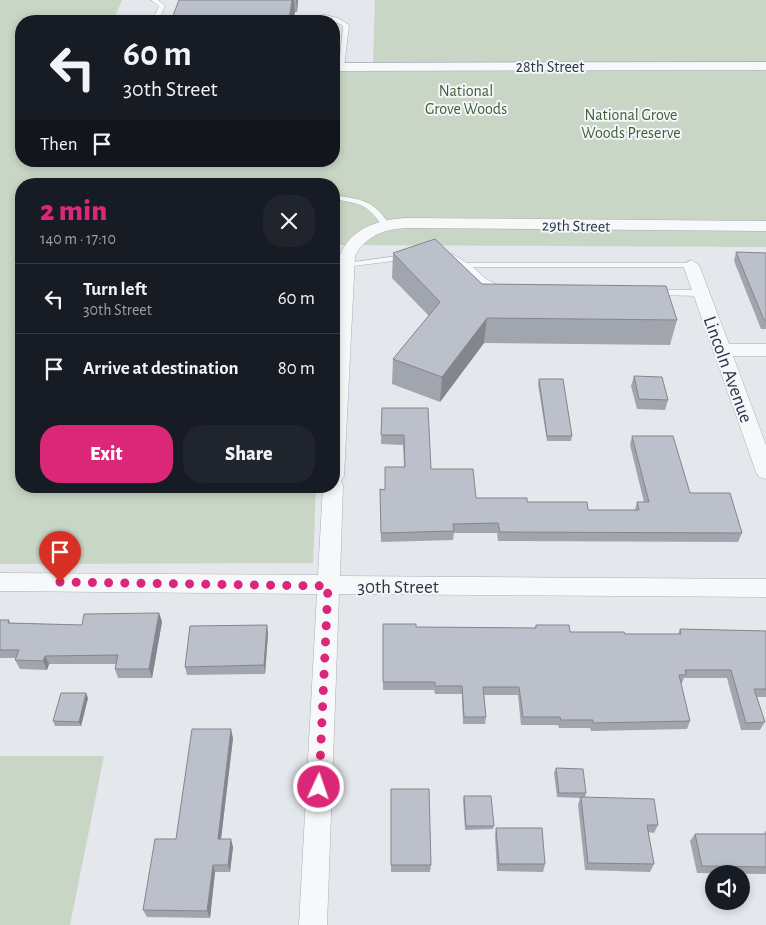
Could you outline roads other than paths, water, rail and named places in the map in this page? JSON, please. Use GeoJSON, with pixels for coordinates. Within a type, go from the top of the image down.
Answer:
{"type":"FeatureCollection","features":[{"type":"Feature","properties":{"kind":"street","name":"28th Street"},"geometry":{"type":"LineString","coordinates":[[340,67],[766,66]]}},
{"type":"Feature","properties":{"kind":"street","name":"29th Street"},"geometry":{"type":"LineString","coordinates":[[386,225],[425,223],[766,226]]}},
{"type":"Feature","properties":{"kind":"street"},"geometry":{"type":"LineString","coordinates":[[340,323],[342,272],[346,256],[355,243],[373,230],[386,225]]}},
{"type":"Feature","properties":{"kind":"street","name":"Lincoln Avenue"},"geometry":{"type":"LineString","coordinates":[[691,265],[766,472]]}},
{"type":"Feature","properties":{"kind":"street"},"geometry":{"type":"LineString","coordinates":[[722,350],[766,350]]}},
{"type":"Feature","properties":{"kind":"street"},"geometry":{"type":"LineString","coordinates":[[313,925],[333,493]]}},
{"type":"Feature","properties":{"kind":"street","name":"30th Street"},"geometry":{"type":"LineString","coordinates":[[0,582],[766,588]]}},
{"type":"Feature","properties":{"kind":"lane"},"geometry":{"type":"LineString","coordinates":[[154,0],[162,6],[158,15]]}},
{"type":"Feature","properties":{"kind":"lane"},"geometry":{"type":"LineString","coordinates":[[340,22],[346,25],[340,56]]}},
{"type":"Feature","properties":{"kind":"lane"},"geometry":{"type":"LineString","coordinates":[[340,197],[368,204],[375,209],[386,225]]}},
{"type":"Feature","properties":{"kind":"lane"},"geometry":{"type":"LineString","coordinates":[[431,254],[450,255],[465,265],[484,283],[504,290]]}},
{"type":"Feature","properties":{"kind":"lane"},"geometry":{"type":"LineString","coordinates":[[342,272],[414,256]]}},
{"type":"Feature","properties":{"kind":"lane"},"geometry":{"type":"LineString","coordinates":[[465,265],[691,265]]}},
{"type":"Feature","properties":{"kind":"lane"},"geometry":{"type":"LineString","coordinates":[[648,293],[701,293]]}},
{"type":"Feature","properties":{"kind":"park label","name":"National Grove Woods"},"geometry":{"type":"Point","coordinates":[466,99]}},
{"type":"Feature","properties":{"kind":"park label","name":"National Grove Woods Preserve"},"geometry":{"type":"Point","coordinates":[631,123]}}]}
